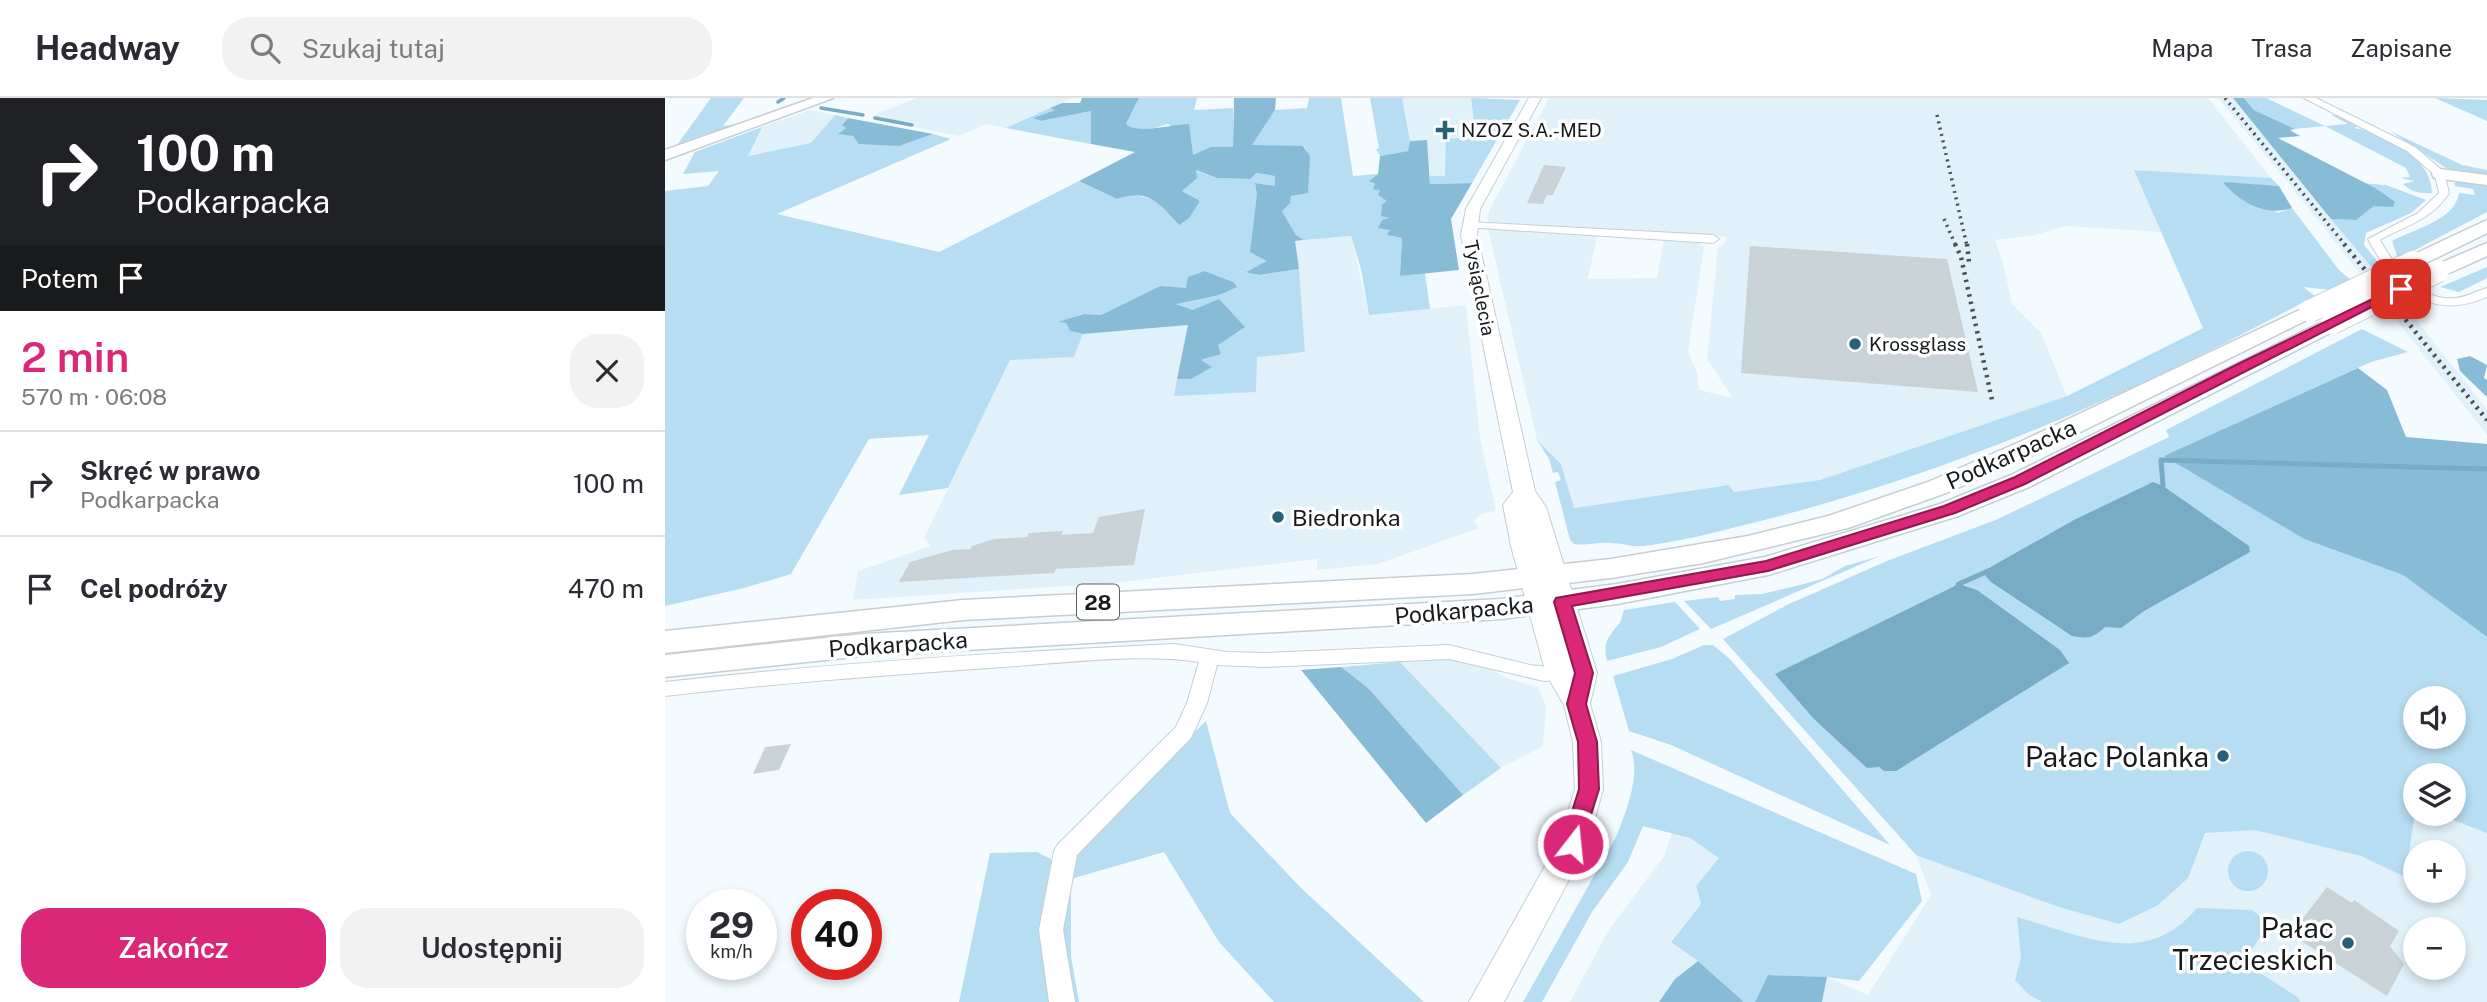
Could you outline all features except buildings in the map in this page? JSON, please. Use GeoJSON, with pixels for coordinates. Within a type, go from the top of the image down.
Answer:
{"type":"FeatureCollection","features":[{"type":"Feature","properties":{"kind":"main road"},"geometry":{"type":"LineString","coordinates":[[665,155],[826,98]]}},
{"type":"Feature","properties":{"kind":"main road"},"geometry":{"type":"LineString","coordinates":[[2440,174],[2487,180]]}},
{"type":"Feature","properties":{"kind":"main road","name":"Podkarpacka"},"geometry":{"type":"LineString","coordinates":[[665,666],[863,645],[1376,618],[1547,590],[1768,566],[1949,510],[2020,481],[2321,317],[2413,262],[2487,226]]}},
{"type":"Feature","properties":{"kind":"main road","name":"Podkarpacka"},"geometry":{"type":"LineString","coordinates":[[2321,317],[2487,249]]}},
{"type":"Feature","properties":{"kind":"main road","name":"Podkarpacka"},"geometry":{"type":"LineString","coordinates":[[665,642],[963,610],[1547,590]]}},
{"type":"Feature","properties":{"kind":"street"},"geometry":{"type":"LineString","coordinates":[[1517,98],[1535,99]]}},
{"type":"Feature","properties":{"kind":"street"},"geometry":{"type":"LineString","coordinates":[[2309,98],[2411,149],[2440,174],[2444,193],[2437,205],[2429,212],[2374,239],[2381,255],[2410,288],[2433,301],[2460,303],[2472,301],[2487,292]]}},
{"type":"Feature","properties":{"kind":"street","name":"Tysiąclecia"},"geometry":{"type":"LineString","coordinates":[[1535,99],[1473,209],[1469,225],[1503,403],[1524,492],[1535,507],[1547,590]]}},
{"type":"Feature","properties":{"kind":"street"},"geometry":{"type":"LineString","coordinates":[[1469,225],[1713,239]]}},
{"type":"Feature","properties":{"kind":"street"},"geometry":{"type":"LineString","coordinates":[[1486,1002],[1573,844],[1589,789],[1587,742],[1577,704],[1559,674],[1547,590]]}},
{"type":"Feature","properties":{"kind":"street"},"geometry":{"type":"LineString","coordinates":[[1547,590],[1584,673],[1577,704]]}},
{"type":"Feature","properties":{"kind":"street"},"geometry":{"type":"LineString","coordinates":[[665,689],[779,676],[1044,657],[1174,651],[1266,660],[1473,653],[1524,673],[1559,674]]}},
{"type":"Feature","properties":{"kind":"street"},"geometry":{"type":"LineString","coordinates":[[1062,1002],[1051,930],[1066,851],[1184,732],[1197,704],[1210,656]]}},
{"type":"Feature","properties":{"kind":"shaded area"},"geometry":{"type":"Polygon","coordinates":[[[711,98],[744,98],[723,126],[744,123],[677,145],[711,98]]]}},
{"type":"Feature","properties":{"kind":"shaded area"},"geometry":{"type":"Polygon","coordinates":[[[917,98],[1073,98],[1006,128],[986,124],[959,136],[871,119],[880,112],[917,98]]]}},
{"type":"Feature","properties":{"kind":"shaded area"},"geometry":{"type":"Polygon","coordinates":[[[1082,98],[1139,98],[1126,124],[1147,129],[1189,124],[1193,155],[1211,147],[1233,147],[1234,98],[1276,98],[1275,110],[1252,145],[1303,146],[1310,156],[1308,193],[1291,196],[1290,203],[1282,211],[1296,235],[1304,240],[1295,241],[1299,269],[1259,275],[1246,272],[1267,261],[1250,252],[1257,195],[1255,183],[1275,186],[1275,176],[1256,173],[1250,179],[1217,178],[1196,170],[1197,178],[1182,191],[1200,201],[1189,218],[1179,225],[1166,210],[1152,200],[1137,195],[1117,199],[1079,181],[1135,152],[1091,144],[1091,111],[1041,121],[1033,118],[1055,110],[1050,108],[1062,103],[1080,103],[1082,98]]]}},
{"type":"Feature","properties":{"kind":"shaded area"},"geometry":{"type":"Polygon","coordinates":[[[1139,98],[1197,98],[1194,110],[1233,108],[1233,147],[1211,147],[1193,156],[1189,137],[1168,124],[1146,129],[1130,127],[1126,124],[1139,98]]]}},
{"type":"Feature","properties":{"kind":"shaded area"},"geometry":{"type":"Polygon","coordinates":[[[1309,98],[1341,98],[1353,176],[1378,174],[1370,180],[1380,190],[1378,195],[1388,201],[1391,230],[1388,235],[1402,238],[1400,276],[1425,273],[1430,309],[1369,315],[1361,269],[1351,236],[1304,240],[1296,235],[1282,211],[1309,155],[1304,146],[1251,146],[1275,110],[1307,108],[1309,98]]]}},
{"type":"Feature","properties":{"kind":"shaded area"},"geometry":{"type":"Polygon","coordinates":[[[1370,98],[1402,98],[1410,141],[1408,151],[1380,156],[1376,149],[1379,148],[1370,98]]]}},
{"type":"Feature","properties":{"kind":"shaded area"},"geometry":{"type":"Polygon","coordinates":[[[1402,98],[1471,98],[1476,138],[1445,176],[1430,176],[1427,140],[1410,141],[1402,98]]]}},
{"type":"Feature","properties":{"kind":"shaded area"},"geometry":{"type":"Polygon","coordinates":[[[1471,98],[1520,100],[1472,183],[1430,184],[1430,176],[1445,176],[1446,139],[1476,137],[1471,98]]]}},
{"type":"Feature","properties":{"kind":"shaded area"},"geometry":{"type":"Polygon","coordinates":[[[1549,98],[2208,98],[2271,178],[2135,170],[2161,232],[2065,226],[2035,235],[1995,240],[2012,304],[2041,333],[2067,396],[1820,480],[1734,492],[1729,485],[1573,508],[1561,464],[1537,440],[1488,229],[1597,236],[1588,279],[1657,278],[1664,240],[1696,242],[1704,247],[1688,352],[1697,372],[1699,390],[1733,398],[1707,359],[1718,247],[1724,244],[1726,237],[1489,222],[1487,218],[1490,209],[1549,98]]]}},
{"type":"Feature","properties":{"kind":"shaded area"},"geometry":{"type":"Polygon","coordinates":[[[2218,98],[2233,98],[2397,296],[2487,409],[2487,435],[2287,181],[2218,98]]]}},
{"type":"Feature","properties":{"kind":"shaded area"},"geometry":{"type":"Polygon","coordinates":[[[2233,98],[2244,98],[2254,110],[2295,129],[2290,130],[2300,136],[2278,138],[2377,189],[2395,202],[2393,207],[2374,206],[2356,220],[2331,219],[2233,98]]]}},
{"type":"Feature","properties":{"kind":"shaded area"},"geometry":{"type":"Polygon","coordinates":[[[2244,98],[2266,98],[2325,126],[2295,129],[2254,110],[2244,98]]]}},
{"type":"Feature","properties":{"kind":"shaded area"},"geometry":{"type":"Polygon","coordinates":[[[2435,98],[2487,100],[2487,121],[2435,98]]]}},
{"type":"Feature","properties":{"kind":"shaded area"},"geometry":{"type":"Polygon","coordinates":[[[1050,108],[1057,109],[1034,118],[1041,121],[1091,111],[1091,144],[1006,128],[1050,108]]]}},
{"type":"Feature","properties":{"kind":"shaded area"},"geometry":{"type":"Polygon","coordinates":[[[810,110],[835,115],[811,143],[747,156],[762,127],[810,110]]]}},
{"type":"Feature","properties":{"kind":"shaded area"},"geometry":{"type":"Polygon","coordinates":[[[835,115],[848,118],[842,124],[847,127],[840,133],[899,146],[933,134],[951,139],[777,214],[939,252],[1079,181],[1117,199],[1132,194],[1158,201],[1200,201],[1182,191],[1195,170],[1217,178],[1250,179],[1255,173],[1276,176],[1275,186],[1255,183],[1268,261],[1247,271],[1259,275],[1299,269],[1305,352],[1257,357],[1256,392],[1174,396],[1177,379],[1191,379],[1211,366],[1200,361],[1221,353],[1193,310],[1174,303],[1233,282],[1205,271],[1186,289],[1160,286],[1101,315],[1083,314],[1060,322],[1066,323],[1070,331],[1083,334],[1074,357],[1010,360],[948,488],[899,495],[929,435],[869,439],[791,574],[665,606],[665,191],[708,186],[719,171],[683,174],[695,152],[762,127],[748,156],[811,143],[835,115]]]}},
{"type":"Feature","properties":{"kind":"shaded area"},"geometry":{"type":"Polygon","coordinates":[[[2331,115],[2340,116],[2359,126],[2354,128],[2379,135],[2404,148],[2424,168],[2432,193],[2409,189],[2403,184],[2415,181],[2400,178],[2410,177],[2406,168],[2325,126],[2348,124],[2331,115]]]}},
{"type":"Feature","properties":{"kind":"shaded area"},"geometry":{"type":"Polygon","coordinates":[[[848,118],[933,134],[899,146],[859,144],[853,136],[838,134],[846,128],[842,125],[848,118]]]}},
{"type":"Feature","properties":{"kind":"shaded area"},"geometry":{"type":"Polygon","coordinates":[[[2390,131],[2462,165],[2487,170],[2487,176],[2446,168],[2390,131]]]}},
{"type":"Feature","properties":{"kind":"shaded area"},"geometry":{"type":"Polygon","coordinates":[[[1427,140],[1430,184],[1472,183],[1451,219],[1459,270],[1400,276],[1402,238],[1387,235],[1390,230],[1378,228],[1382,220],[1390,218],[1381,216],[1382,205],[1387,201],[1378,195],[1380,190],[1373,189],[1375,184],[1369,181],[1378,174],[1380,156],[1408,151],[1410,141],[1427,140]]]}},
{"type":"Feature","properties":{"kind":"shaded area"},"geometry":{"type":"Polygon","coordinates":[[[2134,170],[2271,178],[2279,186],[2224,183],[2278,213],[2292,208],[2339,270],[2351,280],[2331,290],[2303,287],[2315,296],[2184,363],[2050,424],[1913,476],[1772,518],[1674,541],[1638,546],[1615,543],[1574,544],[1570,540],[1555,482],[1561,480],[1558,472],[1553,473],[1549,459],[1537,440],[1561,464],[1574,508],[1729,485],[1734,492],[1820,480],[2067,396],[2203,328],[2134,170]]]}},
{"type":"Feature","properties":{"kind":"shaded area"},"geometry":{"type":"Polygon","coordinates":[[[2223,182],[2279,186],[2292,208],[2273,211],[2254,206],[2237,196],[2223,182]]]}},
{"type":"Feature","properties":{"kind":"shaded area"},"geometry":{"type":"Polygon","coordinates":[[[2360,183],[2386,185],[2426,200],[2411,213],[2366,233],[2364,245],[2381,266],[2374,270],[2331,219],[2355,220],[2374,206],[2395,203],[2377,189],[2360,183]]]}},
{"type":"Feature","properties":{"kind":"shaded area"},"geometry":{"type":"Polygon","coordinates":[[[2454,183],[2487,183],[2487,212],[2398,259],[2392,241],[2442,217],[2456,203],[2459,193],[2475,195],[2473,189],[2455,186],[2454,183]]]}},
{"type":"Feature","properties":{"kind":"shaded area"},"geometry":{"type":"Polygon","coordinates":[[[1351,236],[1369,315],[1466,305],[1480,438],[1496,511],[1483,513],[1474,521],[1479,528],[1378,564],[1317,570],[1317,559],[1113,583],[853,600],[858,571],[931,546],[924,538],[1010,360],[1074,357],[1083,334],[1188,325],[1257,357],[1305,352],[1295,241],[1351,236]]]}},
{"type":"Feature","properties":{"kind":"shaded area"},"geometry":{"type":"Polygon","coordinates":[[[2487,267],[2487,278],[2459,292],[2440,287],[2487,267]]]}},
{"type":"Feature","properties":{"kind":"shaded area"},"geometry":{"type":"Polygon","coordinates":[[[1205,271],[1233,282],[1237,287],[1219,295],[1176,304],[1193,310],[1219,299],[1245,327],[1218,345],[1221,354],[1201,360],[1212,367],[1191,379],[1177,379],[1188,325],[1083,334],[1070,331],[1066,323],[1058,322],[1084,314],[1101,315],[1160,286],[1186,288],[1188,277],[1205,271]]]}},
{"type":"Feature","properties":{"kind":"shaded area"},"geometry":{"type":"Polygon","coordinates":[[[2362,329],[2408,352],[2371,362],[2165,456],[2304,539],[2403,575],[2487,637],[2487,833],[2466,825],[2466,763],[2403,763],[2403,826],[2413,826],[2411,840],[2403,840],[2403,876],[2361,856],[2255,830],[2205,833],[2188,878],[2158,905],[2119,924],[2059,907],[1916,855],[1723,639],[1789,604],[1887,561],[1998,519],[2169,437],[2166,430],[2362,329]]]}},
{"type":"Feature","properties":{"kind":"shaded area"},"geometry":{"type":"Polygon","coordinates":[[[2470,356],[2487,365],[2484,378],[2487,380],[2487,397],[2460,371],[2457,359],[2470,356]]]}},
{"type":"Feature","properties":{"kind":"shaded area"},"geometry":{"type":"Polygon","coordinates":[[[2358,368],[2387,390],[2406,437],[2487,444],[2487,637],[2403,575],[2304,539],[2164,456],[2358,368]]]}},
{"type":"Feature","properties":{"kind":"shaded area"},"geometry":{"type":"Polygon","coordinates":[[[2153,482],[2163,486],[2249,546],[2250,552],[2144,611],[2121,628],[2105,627],[2086,637],[2072,636],[1991,582],[1982,572],[2074,520],[2153,482]]]}},
{"type":"Feature","properties":{"kind":"shaded area"},"geometry":{"type":"Polygon","coordinates":[[[1880,556],[1711,629],[1684,601],[1718,597],[1720,601],[1735,599],[1735,595],[1762,594],[1822,579],[1845,566],[1880,556]]]}},
{"type":"Feature","properties":{"kind":"shaded area"},"geometry":{"type":"Polygon","coordinates":[[[1959,584],[1977,590],[2060,650],[2069,663],[1896,771],[1884,771],[1879,767],[1867,768],[1814,719],[1775,674],[1959,584]]]}},
{"type":"Feature","properties":{"kind":"shaded area"},"geometry":{"type":"Polygon","coordinates":[[[1675,602],[1700,629],[1661,647],[1607,661],[1607,642],[1624,610],[1675,602]]]}},
{"type":"Feature","properties":{"kind":"shaded area","name":"Pałac Polanka"},"geometry":{"type":"Polygon","coordinates":[[[2487,637],[2487,1002],[1822,1002],[1827,977],[1868,995],[1931,895],[1916,855],[1876,808],[2487,637]]]}},
{"type":"Feature","properties":{"kind":"shaded area"},"geometry":{"type":"Polygon","coordinates":[[[1704,645],[1713,645],[1730,659],[1890,845],[1671,745],[1629,731],[1613,676],[1672,659],[1704,645]]]}},
{"type":"Feature","properties":{"kind":"shaded area"},"geometry":{"type":"Polygon","coordinates":[[[1453,658],[1478,663],[1509,679],[1538,687],[1546,706],[1543,746],[1501,768],[1400,662],[1453,658]]]}},
{"type":"Feature","properties":{"kind":"shaded area"},"geometry":{"type":"Polygon","coordinates":[[[1400,662],[1501,768],[1463,795],[1368,688],[1341,667],[1400,662]]]}},
{"type":"Feature","properties":{"kind":"shaded area"},"geometry":{"type":"Polygon","coordinates":[[[1341,667],[1368,688],[1463,795],[1426,823],[1301,670],[1341,667]]]}},
{"type":"Feature","properties":{"kind":"shaded area"},"geometry":{"type":"Polygon","coordinates":[[[1206,721],[1230,813],[1299,886],[1424,1002],[1274,1002],[1219,942],[1164,852],[1071,879],[1071,956],[1079,1002],[1069,1002],[1058,924],[1074,853],[1119,805],[1206,721]]]}},
{"type":"Feature","properties":{"kind":"shaded area"},"geometry":{"type":"Polygon","coordinates":[[[1631,750],[1916,874],[1922,901],[1859,981],[1768,975],[1755,1002],[1744,1002],[1698,961],[1671,942],[1701,904],[1696,886],[1719,858],[1690,838],[1643,826],[1628,862],[1592,912],[1542,1002],[1523,1002],[1617,835],[1633,782],[1634,760],[1631,750]]]}},
{"type":"Feature","properties":{"kind":"shaded area"},"geometry":{"type":"Polygon","coordinates":[[[1672,833],[1690,838],[1720,858],[1696,886],[1701,904],[1671,941],[1698,961],[1675,979],[1659,1002],[1570,1002],[1608,931],[1664,856],[1672,833]]]}},
{"type":"Feature","properties":{"kind":"shaded area"},"geometry":{"type":"Polygon","coordinates":[[[2248,851],[2256,852],[2262,857],[2267,863],[2267,879],[2262,885],[2256,890],[2248,891],[2240,890],[2234,885],[2229,879],[2228,871],[2229,863],[2234,857],[2240,852],[2248,851]]]}},
{"type":"Feature","properties":{"kind":"shaded area"},"geometry":{"type":"Polygon","coordinates":[[[1037,852],[1051,859],[1051,1002],[959,1002],[990,853],[1037,852]]]}},
{"type":"Feature","properties":{"kind":"shaded area"},"geometry":{"type":"Polygon","coordinates":[[[2197,908],[2252,910],[2269,924],[2243,962],[2299,998],[2300,1002],[2042,1002],[2029,995],[2015,980],[2021,958],[2017,917],[2089,938],[2135,943],[2156,938],[2177,927],[2197,908]]]}},
{"type":"Feature","properties":{"kind":"shaded area"},"geometry":{"type":"Polygon","coordinates":[[[1698,961],[1744,1002],[1659,1002],[1675,979],[1698,961]]]}},
{"type":"Feature","properties":{"kind":"shaded area"},"geometry":{"type":"Polygon","coordinates":[[[1768,975],[1827,977],[1822,1002],[1755,1002],[1768,975]]]}},
{"type":"Feature","properties":{"kind":"waterway"},"geometry":{"type":"LineString","coordinates":[[778,102],[784,98]]}},
{"type":"Feature","properties":{"kind":"waterway"},"geometry":{"type":"LineString","coordinates":[[821,108],[863,115]]}},
{"type":"Feature","properties":{"kind":"waterway"},"geometry":{"type":"LineString","coordinates":[[875,118],[912,125]]}},
{"type":"Feature","properties":{"kind":"waterway"},"geometry":{"type":"LineString","coordinates":[[2159,489],[2163,486],[2161,460],[2487,469]]}},
{"type":"Feature","properties":{"kind":"waterway"},"geometry":{"type":"LineString","coordinates":[[1955,590],[1959,584],[1988,571]]}},
{"type":"Feature","properties":{"kind":"railway"},"geometry":{"type":"LineString","coordinates":[[2225,98],[2346,246]]}},
{"type":"Feature","properties":{"kind":"railway"},"geometry":{"type":"LineString","coordinates":[[1937,115],[1967,246]]}},
{"type":"Feature","properties":{"kind":"railway"},"geometry":{"type":"LineString","coordinates":[[1944,219],[1956,246]]}},
{"type":"Feature","properties":{"kind":"railway"},"geometry":{"type":"LineString","coordinates":[[1955,244],[1961,257],[1992,400]]}},
{"type":"Feature","properties":{"kind":"railway"},"geometry":{"type":"LineString","coordinates":[[1967,244],[1969,262]]}},
{"type":"Feature","properties":{"kind":"railway"},"geometry":{"type":"LineString","coordinates":[[2344,244],[2487,420]]}},
{"type":"Feature","properties":{"kind":"place","name":"NZOZ S.A.-MED"},"geometry":{"type":"Point","coordinates":[1445,130]}},
{"type":"Feature","properties":{"kind":"place","name":"Krossglass"},"geometry":{"type":"Point","coordinates":[1855,344]}},
{"type":"Feature","properties":{"kind":"place","name":"Biedronka"},"geometry":{"type":"Point","coordinates":[1278,517]}},
{"type":"Feature","properties":{"kind":"place","name":"Pałac Polanka"},"geometry":{"type":"Point","coordinates":[2223,756]}},
{"type":"Feature","properties":{"kind":"place","name":"Pałac Trzecieskich"},"geometry":{"type":"Point","coordinates":[2348,943]}},
{"type":"Feature","properties":{"kind":"route"},"geometry":{"type":"LineString","coordinates":[[1573,844],[1589,789],[1587,742],[1577,704],[1584,673],[1562,602],[1768,566],[1949,510],[2020,481],[2401,289]]}}]}
